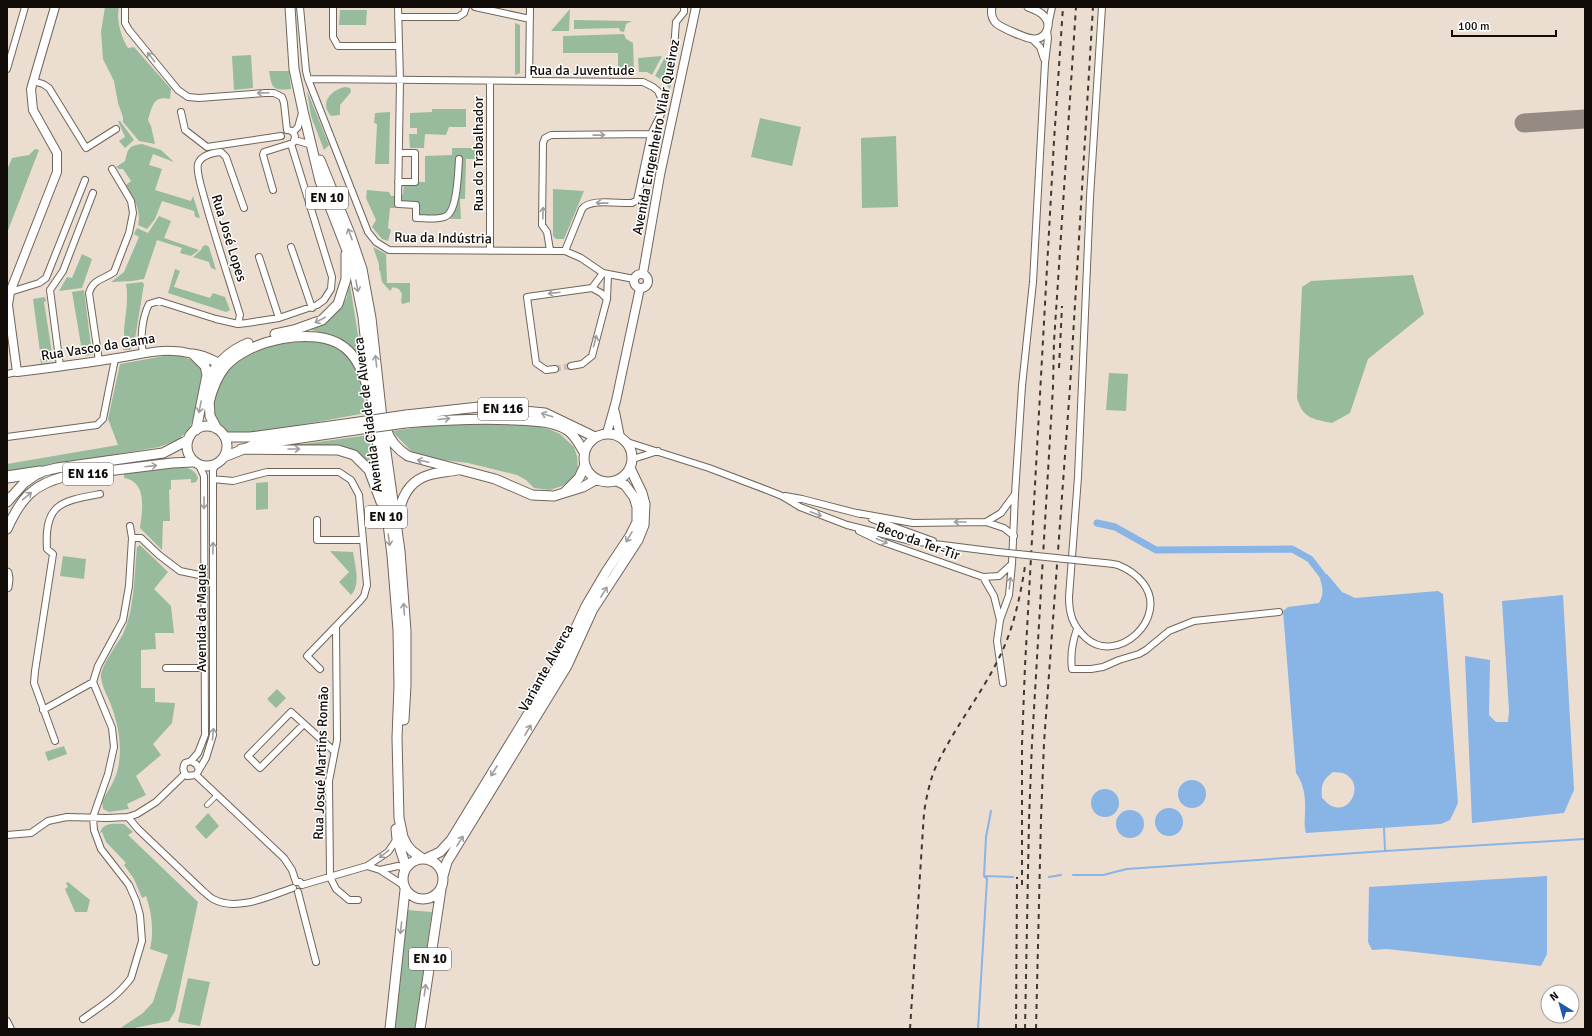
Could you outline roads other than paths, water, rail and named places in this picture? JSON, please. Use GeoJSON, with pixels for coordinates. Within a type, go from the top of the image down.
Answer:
{"type":"FeatureCollection","features":[{"type":"Feature","properties":{"kind":"highway"},"geometry":{"type":"LineString","coordinates":[[7,477],[40,472]]}},
{"type":"Feature","properties":{"kind":"main road"},"geometry":{"type":"LineString","coordinates":[[17,372],[8,305],[10,292],[57,172],[57,153],[33,110],[31,89],[55,7]]}},
{"type":"Feature","properties":{"kind":"main road","name":"Avenida Cidade de Alverca"},"geometry":{"type":"LineString","coordinates":[[290,7],[294,69],[320,181],[353,266],[398,530],[406,638],[406,684],[399,788]]}},
{"type":"Feature","properties":{"kind":"main road","name":"Avenida Engenheiro Vilar Queiroz"},"geometry":{"type":"LineString","coordinates":[[607,433],[614,411],[640,288],[645,287],[648,283],[648,278],[642,273],[660,175],[696,7]]}},
{"type":"Feature","properties":{"kind":"main road","name":"Avenida Cidade de Alverca"},"geometry":{"type":"LineString","coordinates":[[312,145],[327,175],[362,269],[371,318],[376,400],[398,630],[399,686],[397,738],[399,818],[403,836],[407,845],[412,851],[424,859]]}},
{"type":"Feature","properties":{"kind":"main road"},"geometry":{"type":"LineString","coordinates":[[205,385],[218,363],[244,345],[260,338],[294,330],[322,320],[338,304],[346,279],[346,249]]}},
{"type":"Feature","properties":{"kind":"main road"},"geometry":{"type":"LineString","coordinates":[[640,288],[635,284],[634,280],[636,275],[642,273]]}},
{"type":"Feature","properties":{"kind":"main road"},"geometry":{"type":"LineString","coordinates":[[209,403],[213,385],[225,366],[243,352],[261,344],[282,339],[300,336],[323,338],[344,347],[360,365],[376,400],[386,431],[398,450],[408,456],[418,460],[461,469],[495,479],[532,495],[554,496],[582,487],[597,480]]}},
{"type":"Feature","properties":{"kind":"main road","name":"Rua Vasco da Gama"},"geometry":{"type":"LineString","coordinates":[[17,372],[170,350],[193,354]]}},
{"type":"Feature","properties":{"kind":"main road"},"geometry":{"type":"LineString","coordinates":[[193,354],[200,355],[218,363]]}},
{"type":"Feature","properties":{"kind":"main road"},"geometry":{"type":"LineString","coordinates":[[193,354],[205,366],[207,375],[200,403],[196,430]]}},
{"type":"Feature","properties":{"kind":"main road"},"geometry":{"type":"LineString","coordinates":[[217,429],[206,426],[191,434],[188,440],[187,452],[196,464],[211,466],[216,464],[224,457],[227,447],[225,437],[217,429],[210,416],[208,394],[210,384],[218,370],[218,363]]}},
{"type":"Feature","properties":{"kind":"main road","name":"EN 116"},"geometry":{"type":"LineString","coordinates":[[225,437],[250,437],[354,426],[479,407],[545,414],[595,437]]}},
{"type":"Feature","properties":{"kind":"main road","name":"Avenida Engenheiro Vilar Queiroz"},"geometry":{"type":"LineString","coordinates":[[614,411],[624,439]]}},
{"type":"Feature","properties":{"kind":"main road","name":"EN 116"},"geometry":{"type":"LineString","coordinates":[[405,419],[497,419],[539,422],[558,426],[568,431],[575,437],[584,452],[585,466]]}},
{"type":"Feature","properties":{"kind":"main road","name":"EN 116"},"geometry":{"type":"LineString","coordinates":[[224,457],[254,445],[354,426]]}},
{"type":"Feature","properties":{"kind":"main road"},"geometry":{"type":"LineString","coordinates":[[584,452],[588,444],[595,437],[607,433],[624,439],[632,453],[631,464],[622,478],[616,481],[603,482],[597,480],[585,466]]}},
{"type":"Feature","properties":{"kind":"main road","name":"EN 116"},"geometry":{"type":"LineString","coordinates":[[7,500],[24,483],[40,472],[57,468],[163,453],[188,440]]}},
{"type":"Feature","properties":{"kind":"main road"},"geometry":{"type":"LineString","coordinates":[[241,449],[338,450],[354,455],[369,470],[387,518]]}},
{"type":"Feature","properties":{"kind":"main road","name":"EN 116"},"geometry":{"type":"LineString","coordinates":[[7,529],[22,500],[50,480],[67,476],[172,463],[196,464]]}},
{"type":"Feature","properties":{"kind":"main road","name":"Variante Alverca"},"geometry":{"type":"LineString","coordinates":[[443,876],[447,862],[567,666],[593,609],[638,540],[644,525],[645,504],[631,464]]}},
{"type":"Feature","properties":{"kind":"main road"},"geometry":{"type":"LineString","coordinates":[[565,492],[579,478],[585,466]]}},
{"type":"Feature","properties":{"kind":"main road"},"geometry":{"type":"LineString","coordinates":[[398,530],[400,508],[403,497],[408,489],[429,475],[461,469]]}},
{"type":"Feature","properties":{"kind":"main road","name":"Variante Alverca"},"geometry":{"type":"LineString","coordinates":[[424,859],[440,852],[451,840],[560,662],[586,606],[630,536],[637,522],[637,507],[634,497],[625,485],[616,481]]}},
{"type":"Feature","properties":{"kind":"main road"},"geometry":{"type":"LineString","coordinates":[[7,573],[7,587]]}},
{"type":"Feature","properties":{"kind":"main road","name":"Avenida Cidade de Alverca"},"geometry":{"type":"LineString","coordinates":[[399,818],[396,827],[397,839],[406,867]]}},
{"type":"Feature","properties":{"kind":"main road"},"geometry":{"type":"LineString","coordinates":[[406,867],[416,860],[424,859]]}},
{"type":"Feature","properties":{"kind":"main road","name":"EN 10"},"geometry":{"type":"LineString","coordinates":[[420,1029],[443,876],[442,871],[436,864],[424,859]]}},
{"type":"Feature","properties":{"kind":"main road","name":"EN 10"},"geometry":{"type":"LineString","coordinates":[[390,1029],[404,887],[403,876],[406,867]]}},
{"type":"Feature","properties":{"kind":"main road"},"geometry":{"type":"LineString","coordinates":[[404,887],[412,896],[421,899],[434,896],[441,889]]}},
{"type":"Feature","properties":{"kind":"street"},"geometry":{"type":"LineString","coordinates":[[7,70],[25,7]]}},
{"type":"Feature","properties":{"kind":"street"},"geometry":{"type":"LineString","coordinates":[[126,7],[125,22],[129,30],[178,90],[188,97],[199,98],[265,93],[274,93],[282,97],[290,131],[295,136],[291,142],[264,152],[263,155],[273,190]]}},
{"type":"Feature","properties":{"kind":"street","name":"Rua da Indústria"},"geometry":{"type":"LineString","coordinates":[[300,7],[308,80],[368,232],[376,242],[389,250],[565,251],[581,258],[606,274],[634,280]]}},
{"type":"Feature","properties":{"kind":"street"},"geometry":{"type":"LineString","coordinates":[[333,7],[333,37],[338,46],[399,46]]}},
{"type":"Feature","properties":{"kind":"street"},"geometry":{"type":"LineString","coordinates":[[398,7],[400,81],[398,204],[416,205],[416,218],[443,218],[448,216],[452,210],[456,198],[459,159]]}},
{"type":"Feature","properties":{"kind":"street"},"geometry":{"type":"LineString","coordinates":[[398,17],[458,17],[464,13],[466,7]]}},
{"type":"Feature","properties":{"kind":"street"},"geometry":{"type":"LineString","coordinates":[[475,7],[530,19]]}},
{"type":"Feature","properties":{"kind":"street"},"geometry":{"type":"LineString","coordinates":[[529,81],[530,7]]}},
{"type":"Feature","properties":{"kind":"street"},"geometry":{"type":"LineString","coordinates":[[674,49],[676,22],[684,12],[684,7]]}},
{"type":"Feature","properties":{"kind":"street"},"geometry":{"type":"LineString","coordinates":[[1003,683],[997,641],[1000,620],[1008,596],[1012,564],[1022,386],[1033,282],[1045,63],[1048,38],[1048,22],[1045,16],[1028,7]]}},
{"type":"Feature","properties":{"kind":"street"},"geometry":{"type":"LineString","coordinates":[[1032,39],[1041,38],[1047,29],[1052,7]]}},
{"type":"Feature","properties":{"kind":"street"},"geometry":{"type":"LineString","coordinates":[[624,439],[710,468],[782,496],[800,507],[847,525],[911,541],[998,552],[1094,562],[1116,564],[1133,573],[1146,586],[1149,594],[1150,608],[1145,625],[1139,632],[1126,642],[1117,645],[1108,646],[1093,643],[1077,629],[1070,616],[1069,597],[1078,477],[1090,197],[1102,7]]}},
{"type":"Feature","properties":{"kind":"street"},"geometry":{"type":"LineString","coordinates":[[992,8],[993,19],[997,24],[1032,39],[1040,47],[1045,63]]}},
{"type":"Feature","properties":{"kind":"street"},"geometry":{"type":"LineString","coordinates":[[33,80],[49,88],[86,148],[116,129]]}},
{"type":"Feature","properties":{"kind":"street","name":"Rua da Juventude"},"geometry":{"type":"LineString","coordinates":[[308,80],[636,82],[649,84],[658,91],[663,102],[662,112],[650,134],[637,200],[632,203],[592,203],[585,205],[565,251]]}},
{"type":"Feature","properties":{"kind":"street","name":"Rua do Trabalhador"},"geometry":{"type":"LineString","coordinates":[[490,82],[490,251]]}},
{"type":"Feature","properties":{"kind":"street"},"geometry":{"type":"LineString","coordinates":[[181,112],[185,130],[207,146],[281,136],[283,132],[290,131],[298,127],[303,111]]}},
{"type":"Feature","properties":{"kind":"street"},"geometry":{"type":"LineString","coordinates":[[550,250],[547,232],[542,224],[543,142],[545,138],[552,135],[650,134]]}},
{"type":"Feature","properties":{"kind":"street"},"geometry":{"type":"LineString","coordinates":[[281,136],[282,140],[312,145]]}},
{"type":"Feature","properties":{"kind":"street"},"geometry":{"type":"LineString","coordinates":[[144,353],[141,343],[145,312],[149,304],[159,301],[216,319],[238,324],[279,318],[312,308],[324,300],[331,289],[332,277],[291,142]]}},
{"type":"Feature","properties":{"kind":"street","name":"Rua José Lopes"},"geometry":{"type":"LineString","coordinates":[[238,324],[240,314],[216,241],[199,179],[198,165],[201,159],[209,154],[221,152],[226,157],[244,208]]}},
{"type":"Feature","properties":{"kind":"street"},"geometry":{"type":"LineString","coordinates":[[398,153],[415,153],[415,182],[398,182]]}},
{"type":"Feature","properties":{"kind":"street"},"geometry":{"type":"LineString","coordinates":[[99,361],[88,293],[91,286],[97,281],[114,272],[132,222],[132,201],[112,170]]}},
{"type":"Feature","properties":{"kind":"street"},"geometry":{"type":"LineString","coordinates":[[10,292],[39,283],[46,278],[85,180]]}},
{"type":"Feature","properties":{"kind":"street"},"geometry":{"type":"LineString","coordinates":[[60,366],[50,290],[63,271],[93,192]]}},
{"type":"Feature","properties":{"kind":"street"},"geometry":{"type":"LineString","coordinates":[[291,247],[312,308]]}},
{"type":"Feature","properties":{"kind":"street"},"geometry":{"type":"LineString","coordinates":[[259,257],[279,318]]}},
{"type":"Feature","properties":{"kind":"street"},"geometry":{"type":"LineString","coordinates":[[592,288],[606,274]]}},
{"type":"Feature","properties":{"kind":"street"},"geometry":{"type":"LineString","coordinates":[[571,366],[582,364],[592,356],[607,299],[606,274]]}},
{"type":"Feature","properties":{"kind":"street"},"geometry":{"type":"LineString","coordinates":[[555,369],[546,370],[536,363],[527,297],[592,288],[601,293],[607,299]]}},
{"type":"Feature","properties":{"kind":"street"},"geometry":{"type":"LineString","coordinates":[[7,437],[97,425],[103,419],[115,359]]}},
{"type":"Feature","properties":{"kind":"street","name":"Rua Vasco da Gama"},"geometry":{"type":"LineString","coordinates":[[7,374],[17,372]]}},
{"type":"Feature","properties":{"kind":"street"},"geometry":{"type":"LineString","coordinates":[[631,464],[658,451]]}},
{"type":"Feature","properties":{"kind":"street","name":"Avenida da Mague"},"geometry":{"type":"LineString","coordinates":[[191,761],[198,754],[205,735],[204,476],[196,464]]}},
{"type":"Feature","properties":{"kind":"street","name":"Avenida da Mague"},"geometry":{"type":"LineString","coordinates":[[197,772],[206,758],[213,735],[213,470],[216,464]]}},
{"type":"Feature","properties":{"kind":"street"},"geometry":{"type":"LineString","coordinates":[[213,480],[233,481],[267,472],[339,472],[351,480],[359,495],[367,577],[366,590],[360,601],[307,656],[320,669]]}},
{"type":"Feature","properties":{"kind":"street"},"geometry":{"type":"LineString","coordinates":[[55,741],[34,683],[52,554],[47,548],[48,526],[51,514],[58,506],[71,499],[100,494]]}},
{"type":"Feature","properties":{"kind":"street"},"geometry":{"type":"LineString","coordinates":[[986,522],[1001,513],[1015,494]]}},
{"type":"Feature","properties":{"kind":"street"},"geometry":{"type":"LineString","coordinates":[[782,496],[802,499],[857,513],[913,523],[986,522],[1004,528],[1014,536]]}},
{"type":"Feature","properties":{"kind":"street"},"geometry":{"type":"LineString","coordinates":[[857,513],[941,544]]}},
{"type":"Feature","properties":{"kind":"street"},"geometry":{"type":"LineString","coordinates":[[317,520],[317,540],[363,540]]}},
{"type":"Feature","properties":{"kind":"street","name":"Beco da Ter-Tir"},"geometry":{"type":"LineString","coordinates":[[847,525],[880,541],[983,577]]}},
{"type":"Feature","properties":{"kind":"street"},"geometry":{"type":"LineString","coordinates":[[83,1019],[120,993],[128,983],[131,978],[142,941],[140,915],[136,901],[123,876],[100,847],[95,836],[93,817],[108,774],[114,747],[112,728],[93,682],[98,666],[124,620],[129,589],[132,538],[130,526]]}},
{"type":"Feature","properties":{"kind":"street"},"geometry":{"type":"LineString","coordinates":[[132,538],[141,538],[159,556],[180,571],[204,576]]}},
{"type":"Feature","properties":{"kind":"street"},"geometry":{"type":"LineString","coordinates":[[1000,620],[994,596],[983,577],[999,576],[1012,564]]}},
{"type":"Feature","properties":{"kind":"street"},"geometry":{"type":"LineString","coordinates":[[1077,629],[1073,639],[1070,656],[1072,669],[1091,669],[1103,667],[1139,654],[1146,650],[1169,630],[1194,621],[1278,612]]}},
{"type":"Feature","properties":{"kind":"street","name":"Rua Josué Martins Romão"},"geometry":{"type":"LineString","coordinates":[[330,877],[329,781],[337,740],[336,627]]}},
{"type":"Feature","properties":{"kind":"street"},"geometry":{"type":"LineString","coordinates":[[166,668],[205,668]]}},
{"type":"Feature","properties":{"kind":"street"},"geometry":{"type":"LineString","coordinates":[[43,710],[93,682]]}},
{"type":"Feature","properties":{"kind":"street"},"geometry":{"type":"LineString","coordinates":[[304,724],[260,768],[248,756],[291,712],[334,751]]}},
{"type":"Feature","properties":{"kind":"street"},"geometry":{"type":"LineString","coordinates":[[7,835],[31,833],[48,822],[66,817],[107,818],[128,817],[138,814],[156,802],[184,774],[185,763],[191,761],[196,764],[197,772],[217,795],[284,858],[292,870],[296,882],[293,886],[296,890],[316,962]]}},
{"type":"Feature","properties":{"kind":"street"},"geometry":{"type":"LineString","coordinates":[[184,774],[190,777],[197,772]]}},
{"type":"Feature","properties":{"kind":"street"},"geometry":{"type":"LineString","coordinates":[[206,805],[217,795]]}},
{"type":"Feature","properties":{"kind":"street"},"geometry":{"type":"LineString","coordinates":[[128,817],[138,829],[213,899],[231,904],[245,903],[296,890],[302,890],[302,885]]}},
{"type":"Feature","properties":{"kind":"street"},"geometry":{"type":"LineString","coordinates":[[302,885],[367,866],[388,852],[397,839]]}},
{"type":"Feature","properties":{"kind":"street"},"geometry":{"type":"LineString","coordinates":[[367,866],[380,870],[404,887]]}},
{"type":"Feature","properties":{"kind":"street"},"geometry":{"type":"LineString","coordinates":[[380,870],[398,866],[406,867]]}},
{"type":"Feature","properties":{"kind":"street"},"geometry":{"type":"LineString","coordinates":[[330,877],[336,889],[349,900],[358,900]]}},
{"type":"Feature","properties":{"kind":"street"},"geometry":{"type":"LineString","coordinates":[[296,882],[300,882],[302,885]]}},
{"type":"Feature","properties":{"kind":"street"},"geometry":{"type":"LineString","coordinates":[[7,1021],[11,1029]]}},
{"type":"Feature","properties":{"kind":"water"},"geometry":{"type":"Polygon","coordinates":[[[1327,574],[1342,592],[1355,598],[1438,591],[1443,594],[1458,803],[1450,820],[1441,824],[1306,833],[1304,795],[1301,783],[1296,773],[1283,611],[1288,607],[1319,603],[1322,597],[1322,585],[1320,579],[1327,574]],[[1333,772],[1324,781],[1322,798],[1328,804],[1339,808],[1344,806],[1353,797],[1354,784],[1345,774],[1333,772]]]}},
{"type":"Feature","properties":{"kind":"water"},"geometry":{"type":"Polygon","coordinates":[[[1563,595],[1574,790],[1564,813],[1472,823],[1465,656],[1490,660],[1489,715],[1496,722],[1508,722],[1509,711],[1502,601],[1563,595]]]}},
{"type":"Feature","properties":{"kind":"water"},"geometry":{"type":"Polygon","coordinates":[[[1192,780],[1202,784],[1206,794],[1202,804],[1192,808],[1182,804],[1178,794],[1182,784],[1192,780]]]}},
{"type":"Feature","properties":{"kind":"water"},"geometry":{"type":"Polygon","coordinates":[[[1105,789],[1115,793],[1119,803],[1115,813],[1105,817],[1095,813],[1091,803],[1095,793],[1105,789]]]}},
{"type":"Feature","properties":{"kind":"water"},"geometry":{"type":"Polygon","coordinates":[[[1169,808],[1179,812],[1183,822],[1179,832],[1169,836],[1159,832],[1155,822],[1159,812],[1169,808]]]}},
{"type":"Feature","properties":{"kind":"water"},"geometry":{"type":"Polygon","coordinates":[[[1130,810],[1140,814],[1144,824],[1140,834],[1130,838],[1120,834],[1116,824],[1120,814],[1130,810]]]}},
{"type":"Feature","properties":{"kind":"water"},"geometry":{"type":"Polygon","coordinates":[[[1547,876],[1547,954],[1541,966],[1387,949],[1372,950],[1368,942],[1369,887],[1547,876]]]}},
{"type":"Feature","properties":{"kind":"waterway"},"geometry":{"type":"LineString","coordinates":[[1097,523],[1115,527],[1156,550],[1292,549],[1310,559],[1323,576]]}},
{"type":"Feature","properties":{"kind":"waterway"},"geometry":{"type":"LineString","coordinates":[[978,1029],[987,879],[984,876],[986,837],[991,811]]}},
{"type":"Feature","properties":{"kind":"waterway"},"geometry":{"type":"LineString","coordinates":[[1384,828],[1385,850]]}},
{"type":"Feature","properties":{"kind":"waterway"},"geometry":{"type":"LineString","coordinates":[[1073,875],[1103,875],[1127,869],[1585,839]]}},
{"type":"Feature","properties":{"kind":"waterway"},"geometry":{"type":"LineString","coordinates":[[1049,877],[1061,875]]}},
{"type":"Feature","properties":{"kind":"waterway"},"geometry":{"type":"LineString","coordinates":[[984,876],[1013,877]]}},
{"type":"Feature","properties":{"kind":"tunnel"},"geometry":{"type":"LineString","coordinates":[[555,369],[571,366]]}},
{"type":"Feature","properties":{"kind":"railway"},"geometry":{"type":"LineString","coordinates":[[1022,885],[1022,744],[1025,666],[1054,141],[1063,7]]}},
{"type":"Feature","properties":{"kind":"railway"},"geometry":{"type":"LineString","coordinates":[[1025,1029],[1032,743],[1053,387],[1054,342],[1076,7]]}},
{"type":"Feature","properties":{"kind":"railway"},"geometry":{"type":"LineString","coordinates":[[1036,1029],[1044,743],[1070,387],[1093,7]]}},
{"type":"Feature","properties":{"kind":"railway"},"geometry":{"type":"LineString","coordinates":[[1059,368],[1062,306]]}},
{"type":"Feature","properties":{"kind":"railway"},"geometry":{"type":"LineString","coordinates":[[910,1029],[924,813],[929,787],[934,771],[948,743],[982,688],[998,660],[1008,638],[1021,590],[1025,566]]}},
{"type":"Feature","properties":{"kind":"railway"},"geometry":{"type":"LineString","coordinates":[[1016,1029],[1017,877]]}}]}
